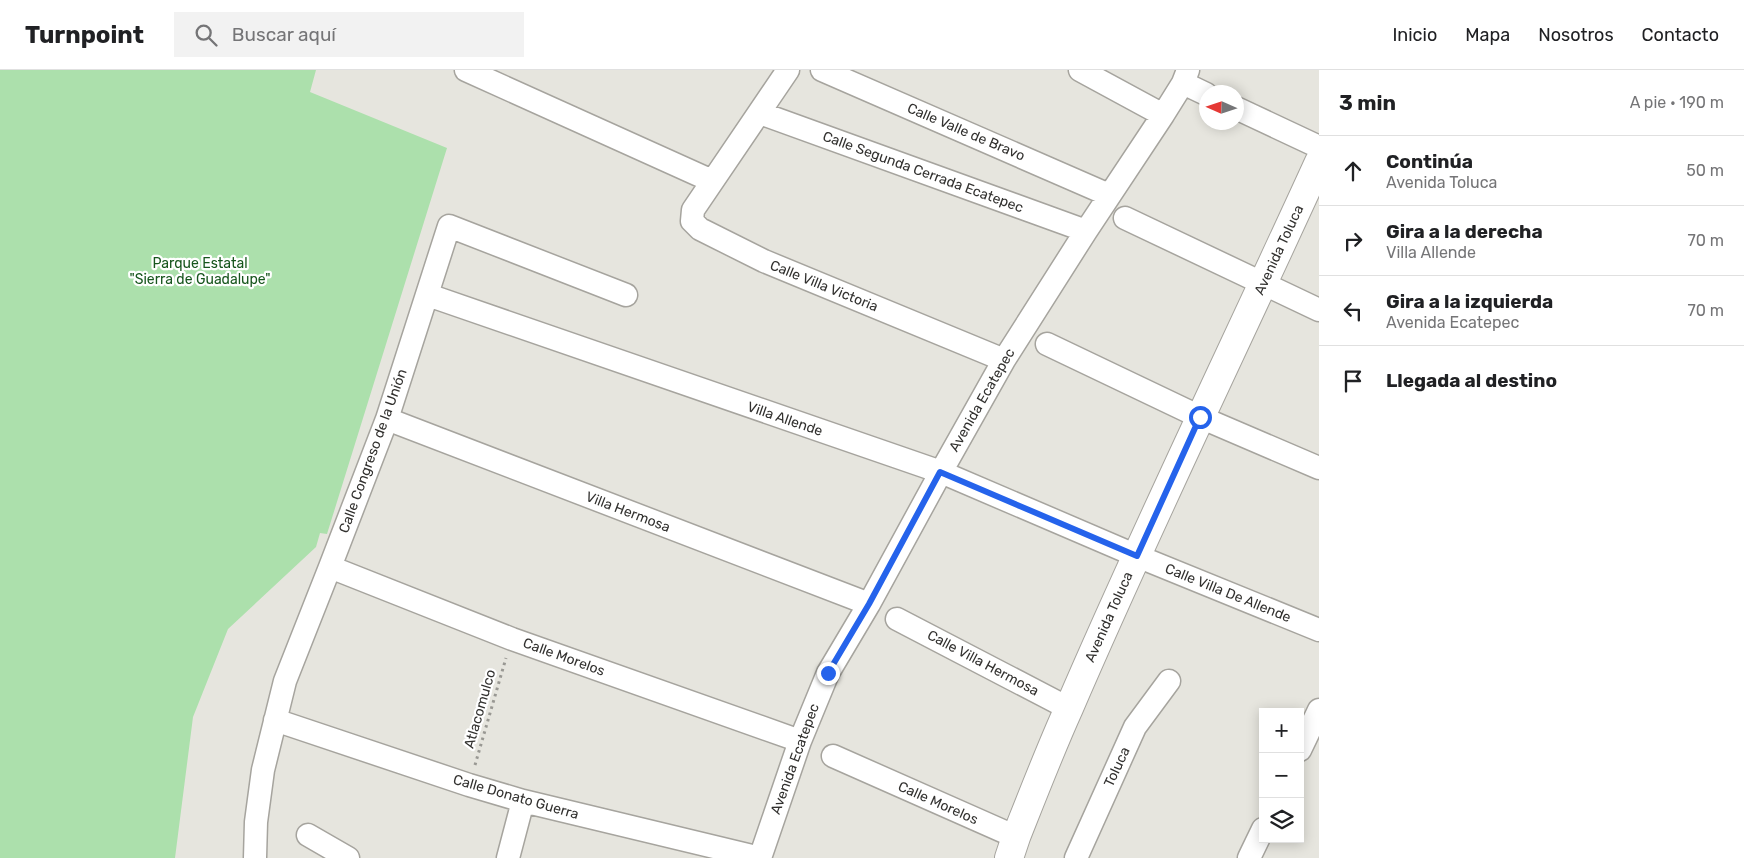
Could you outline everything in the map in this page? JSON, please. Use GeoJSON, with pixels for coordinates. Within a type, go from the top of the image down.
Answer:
{"type":"FeatureCollection","features":[{"type":"Feature","properties":{"kind":"street"},"geometry":{"type":"LineString","coordinates":[[466,70],[712,181]]}},
{"type":"Feature","properties":{"kind":"street","name":"Calle Villa Victoria"},"geometry":{"type":"LineString","coordinates":[[788,70],[693,210],[692,221],[700,229],[764,261],[1004,360]]}},
{"type":"Feature","properties":{"kind":"street","name":"Calle Valle de Bravo"},"geometry":{"type":"LineString","coordinates":[[822,70],[1110,194]]}},
{"type":"Feature","properties":{"kind":"street"},"geometry":{"type":"LineString","coordinates":[[1080,70],[1163,115]]}},
{"type":"Feature","properties":{"kind":"street"},"geometry":{"type":"LineString","coordinates":[[1186,77],[1199,88]]}},
{"type":"Feature","properties":{"kind":"street","name":"Avenida Ecatepec"},"geometry":{"type":"LineString","coordinates":[[760,858],[800,741],[828,673],[869,604],[940,472],[1004,360],[1186,77]]}},
{"type":"Feature","properties":{"kind":"street"},"geometry":{"type":"LineString","coordinates":[[1244,112],[1319,147]]}},
{"type":"Feature","properties":{"kind":"street","name":"Calle Segunda Cerrada Ecatepec"},"geometry":{"type":"LineString","coordinates":[[760,113],[1086,231]]}},
{"type":"Feature","properties":{"kind":"street","name":"Avenida Toluca"},"geometry":{"type":"LineString","coordinates":[[1012,848],[1068,708],[1200,417],[1264,284],[1319,162]]}},
{"type":"Feature","properties":{"kind":"street"},"geometry":{"type":"LineString","coordinates":[[1125,218],[1319,310]]}},
{"type":"Feature","properties":{"kind":"street","name":"Calle Congreso de la Unión"},"geometry":{"type":"LineString","coordinates":[[255,858],[256,822],[263,770],[285,681],[386,419],[449,226],[626,295]]}},
{"type":"Feature","properties":{"kind":"street","name":"Villa Allende"},"geometry":{"type":"LineString","coordinates":[[428,295],[940,472],[1137,556]]}},
{"type":"Feature","properties":{"kind":"street"},"geometry":{"type":"LineString","coordinates":[[1047,344],[1200,417],[1319,468]]}},
{"type":"Feature","properties":{"kind":"street","name":"Villa Hermosa"},"geometry":{"type":"LineString","coordinates":[[386,419],[869,604]]}},
{"type":"Feature","properties":{"kind":"street","name":"Calle Villa De Allende"},"geometry":{"type":"LineString","coordinates":[[1137,556],[1319,630]]}},
{"type":"Feature","properties":{"kind":"street","name":"Calle Morelos"},"geometry":{"type":"LineString","coordinates":[[330,567],[512,639],[800,741]]}},
{"type":"Feature","properties":{"kind":"street","name":"Calle Villa Hermosa"},"geometry":{"type":"LineString","coordinates":[[897,619],[1068,708]]}},
{"type":"Feature","properties":{"kind":"street","name":"Toluca"},"geometry":{"type":"LineString","coordinates":[[1076,858],[1135,727],[1169,681]]}},
{"type":"Feature","properties":{"kind":"street"},"geometry":{"type":"LineString","coordinates":[[1304,742],[1319,710]]}},
{"type":"Feature","properties":{"kind":"street","name":"Calle Donato Guerra"},"geometry":{"type":"LineString","coordinates":[[276,720],[469,785],[523,801],[760,858]]}},
{"type":"Feature","properties":{"kind":"street","name":"Calle Morelos"},"geometry":{"type":"LineString","coordinates":[[833,756],[1012,848]]}},
{"type":"Feature","properties":{"kind":"street"},"geometry":{"type":"LineString","coordinates":[[508,858],[523,801]]}},
{"type":"Feature","properties":{"kind":"street"},"geometry":{"type":"LineString","coordinates":[[308,836],[348,858]]}},
{"type":"Feature","properties":{"kind":"street"},"geometry":{"type":"LineString","coordinates":[[1249,858],[1259,837]]}},
{"type":"Feature","properties":{"kind":"path","name":"Atlacomulco"},"geometry":{"type":"LineString","coordinates":[[469,785],[512,639]]}},
{"type":"Feature","properties":{"kind":"green space","name":"Parque Estatal \"Sierra de Guadalupe\""},"geometry":{"type":"Polygon","coordinates":[[[0,70],[316,70],[310,92],[447,148],[327,534],[320,533],[316,547],[228,629],[193,717],[175,858],[0,858],[0,70]]]}},
{"type":"Feature","properties":{"kind":"route"},"geometry":{"type":"LineString","coordinates":[[828,673],[869,604],[940,472],[1137,556],[1200,417]]}}]}
